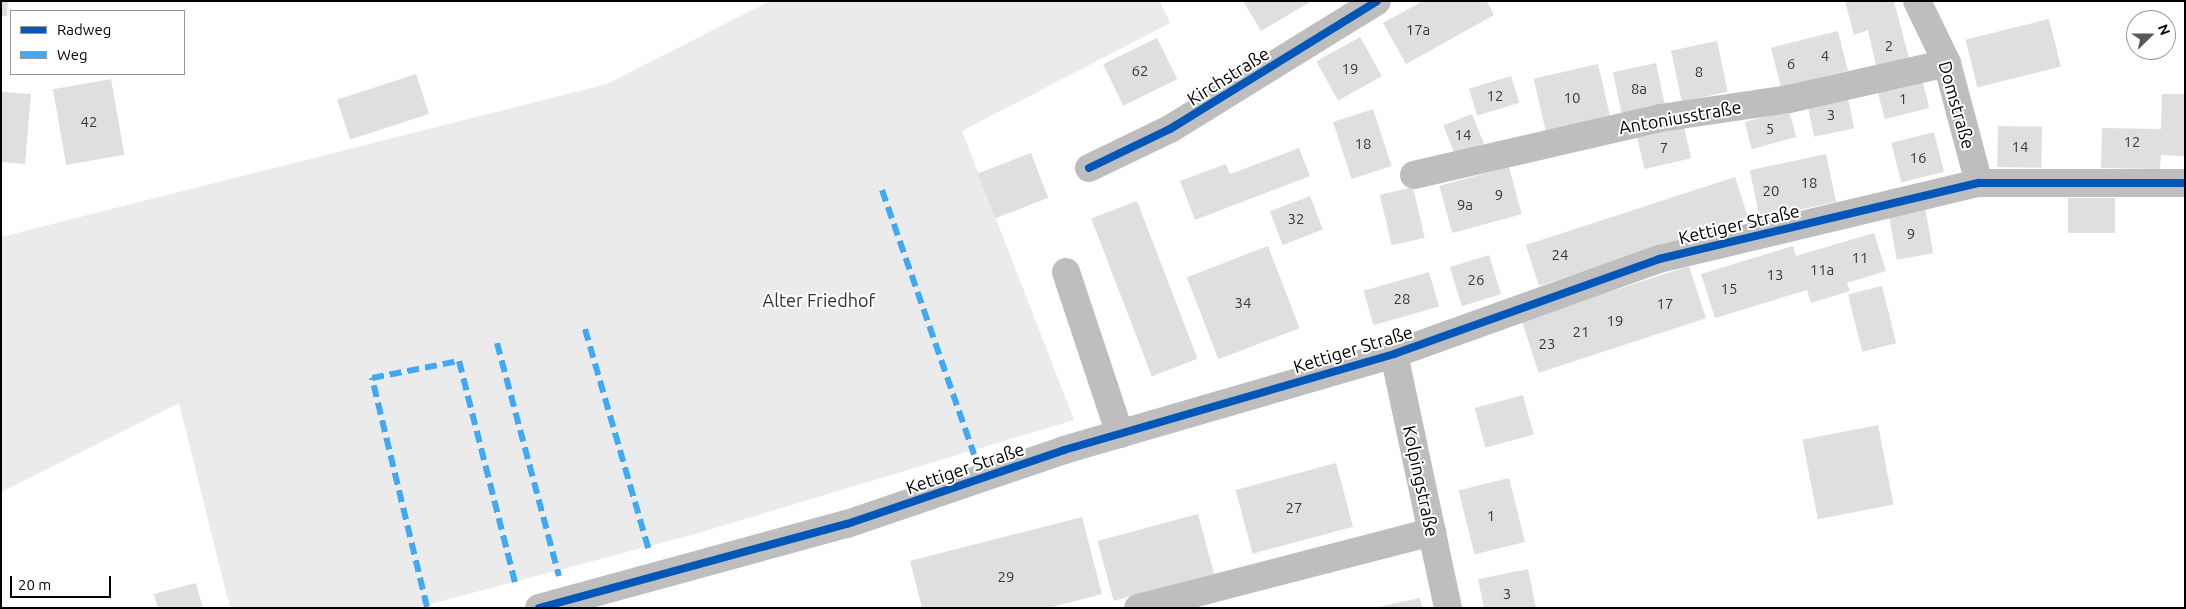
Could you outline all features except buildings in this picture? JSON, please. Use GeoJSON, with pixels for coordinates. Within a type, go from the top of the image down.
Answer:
{"type":"FeatureCollection","features":[{"type":"Feature","properties":{"kind":"street","name":"Kirchstraße"},"geometry":{"type":"LineString","coordinates":[[1090,168],[1170,129],[1378,1]]}},
{"type":"Feature","properties":{"kind":"street","name":"Domstraße"},"geometry":{"type":"LineString","coordinates":[[1917,1],[1947,63],[1979,183]]}},
{"type":"Feature","properties":{"kind":"street","name":"Antoniusstraße"},"geometry":{"type":"LineString","coordinates":[[1414,175],[1660,118],[1789,99],[1947,63]]}},
{"type":"Feature","properties":{"kind":"street","name":"Kettiger Straße"},"geometry":{"type":"LineString","coordinates":[[540,608],[847,524],[1120,434],[1394,354],[1659,259],[1979,183],[2185,183]]}},
{"type":"Feature","properties":{"kind":"street"},"geometry":{"type":"LineString","coordinates":[[1066,272],[1120,434]]}},
{"type":"Feature","properties":{"kind":"street","name":"Kolpingstraße"},"geometry":{"type":"LineString","coordinates":[[1394,354],[1448,608]]}},
{"type":"Feature","properties":{"kind":"street"},"geometry":{"type":"LineString","coordinates":[[1138,608],[1432,532]]}},
{"type":"Feature","properties":{"kind":"green space","name":"Alter Friedhof"},"geometry":{"type":"Polygon","coordinates":[[[770,1],[1160,1],[1170,23],[962,131],[1074,420],[695,534],[415,608],[230,608],[179,403],[1,492],[1,237],[607,84],[770,1]]]}},
{"type":"Feature","properties":{"kind":"marked path"},"geometry":{"type":"LineString","coordinates":[[882,190],[974,454]]}},
{"type":"Feature","properties":{"kind":"marked path"},"geometry":{"type":"LineString","coordinates":[[585,329],[649,551]]}},
{"type":"Feature","properties":{"kind":"marked path"},"geometry":{"type":"LineString","coordinates":[[497,343],[559,576]]}},
{"type":"Feature","properties":{"kind":"marked path"},"geometry":{"type":"LineString","coordinates":[[427,607],[372,378],[459,361],[516,587]]}},
{"type":"Feature","properties":{"kind":"cycle path"},"geometry":{"type":"LineString","coordinates":[[1089,168],[1170,129],[1377,1]]}},
{"type":"Feature","properties":{"kind":"cycle path"},"geometry":{"type":"LineString","coordinates":[[539,608],[847,524],[1064,450],[1394,354],[1659,259],[1979,183],[2185,183]]}}]}
